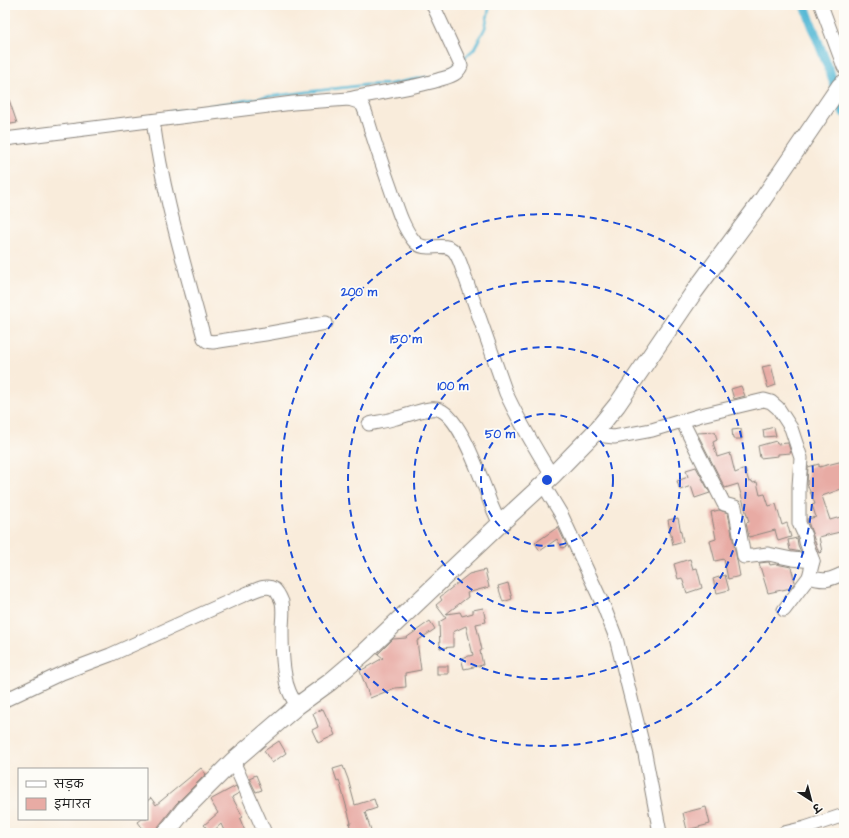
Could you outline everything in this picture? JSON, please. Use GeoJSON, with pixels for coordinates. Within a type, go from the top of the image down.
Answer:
{"type":"FeatureCollection","features":[{"type":"Feature","properties":{"kind":"main road"},"geometry":{"type":"LineString","coordinates":[[166,833],[184,810],[233,761],[297,706],[330,682],[364,653],[548,480],[596,431],[617,405],[694,292],[763,199],[839,88]]}},
{"type":"Feature","properties":{"kind":"street"},"geometry":{"type":"LineString","coordinates":[[5,139],[293,103],[349,99],[450,77],[459,70],[459,62],[433,5]]}},
{"type":"Feature","properties":{"kind":"street"},"geometry":{"type":"LineString","coordinates":[[821,5],[844,67]]}},
{"type":"Feature","properties":{"kind":"street"},"geometry":{"type":"LineString","coordinates":[[349,99],[358,102],[363,106],[398,211],[407,232],[420,246],[441,246],[449,248],[456,254],[462,268],[506,393],[548,480],[560,514],[604,607],[616,638],[645,754],[660,833]]}},
{"type":"Feature","properties":{"kind":"street"},"geometry":{"type":"LineString","coordinates":[[153,121],[157,152],[163,179],[184,266],[205,339],[210,342],[233,340],[326,323]]}},
{"type":"Feature","properties":{"kind":"street"},"geometry":{"type":"LineString","coordinates":[[596,431],[606,436],[614,437],[652,430],[701,415],[764,400],[771,402],[778,408],[791,428],[801,458],[799,486],[800,523],[814,561],[809,577],[784,610]]}},
{"type":"Feature","properties":{"kind":"street"},"geometry":{"type":"LineString","coordinates":[[369,424],[395,419],[432,408],[442,410],[448,414],[460,432],[474,460],[500,524]]}},
{"type":"Feature","properties":{"kind":"street"},"geometry":{"type":"LineString","coordinates":[[682,421],[724,504],[735,507],[744,557],[768,554],[814,561]]}},
{"type":"Feature","properties":{"kind":"street"},"geometry":{"type":"LineString","coordinates":[[809,577],[826,581],[844,573]]}},
{"type":"Feature","properties":{"kind":"street"},"geometry":{"type":"LineString","coordinates":[[5,700],[57,675],[110,655],[248,593],[264,587],[270,587],[279,594],[282,602],[284,674],[288,689],[297,706]]}},
{"type":"Feature","properties":{"kind":"street"},"geometry":{"type":"LineString","coordinates":[[233,761],[265,833]]}},
{"type":"Feature","properties":{"kind":"street"},"geometry":{"type":"LineString","coordinates":[[784,833],[805,828],[844,815]]}},
{"type":"Feature","properties":{"kind":"building"},"geometry":{"type":"Polygon","coordinates":[[[6,91],[17,123],[5,125],[5,92],[6,91]]]}},
{"type":"Feature","properties":{"kind":"building"},"geometry":{"type":"Polygon","coordinates":[[[771,365],[776,385],[768,388],[762,367],[771,365]]]}},
{"type":"Feature","properties":{"kind":"building"},"geometry":{"type":"Polygon","coordinates":[[[741,386],[745,396],[734,399],[731,389],[741,386]]]}},
{"type":"Feature","properties":{"kind":"building"},"geometry":{"type":"Polygon","coordinates":[[[774,427],[776,436],[764,437],[763,430],[774,427]]]}},
{"type":"Feature","properties":{"kind":"building"},"geometry":{"type":"Polygon","coordinates":[[[741,429],[742,439],[733,439],[732,430],[741,429]]]}},
{"type":"Feature","properties":{"kind":"building"},"geometry":{"type":"Polygon","coordinates":[[[715,432],[717,440],[713,442],[717,457],[730,453],[735,473],[745,469],[749,482],[757,482],[760,495],[765,494],[769,506],[776,504],[782,525],[787,523],[791,537],[778,541],[775,530],[749,537],[746,523],[749,522],[738,484],[725,488],[697,433],[715,432]]]}},
{"type":"Feature","properties":{"kind":"building"},"geometry":{"type":"Polygon","coordinates":[[[776,441],[777,444],[788,443],[791,453],[760,458],[758,446],[776,441]]]}},
{"type":"Feature","properties":{"kind":"building"},"geometry":{"type":"Polygon","coordinates":[[[844,462],[844,488],[822,496],[830,520],[844,516],[844,531],[819,537],[822,552],[819,553],[807,519],[816,517],[812,505],[815,504],[807,484],[808,467],[819,464],[819,467],[844,462]]]}},
{"type":"Feature","properties":{"kind":"building"},"geometry":{"type":"Polygon","coordinates":[[[696,467],[710,493],[695,498],[691,486],[680,490],[677,481],[688,477],[686,470],[696,467]]]}},
{"type":"Feature","properties":{"kind":"building"},"geometry":{"type":"Polygon","coordinates":[[[719,510],[728,513],[740,576],[728,579],[724,559],[715,561],[710,541],[716,539],[711,512],[719,510]]]}},
{"type":"Feature","properties":{"kind":"building"},"geometry":{"type":"Polygon","coordinates":[[[678,518],[683,542],[673,545],[668,520],[678,518]]]}},
{"type":"Feature","properties":{"kind":"building"},"geometry":{"type":"Polygon","coordinates":[[[558,527],[567,546],[562,548],[557,539],[540,551],[535,543],[558,527]]]}},
{"type":"Feature","properties":{"kind":"building"},"geometry":{"type":"Polygon","coordinates":[[[797,538],[801,552],[790,550],[788,540],[797,538]]]}},
{"type":"Feature","properties":{"kind":"building"},"geometry":{"type":"Polygon","coordinates":[[[690,559],[693,569],[697,568],[702,588],[687,593],[682,578],[678,579],[674,564],[690,559]]]}},
{"type":"Feature","properties":{"kind":"building"},"geometry":{"type":"Polygon","coordinates":[[[769,562],[770,565],[776,564],[791,567],[795,582],[791,588],[768,593],[759,563],[769,562]]]}},
{"type":"Feature","properties":{"kind":"building"},"geometry":{"type":"Polygon","coordinates":[[[485,570],[489,587],[467,593],[468,597],[446,614],[460,612],[462,616],[473,613],[473,610],[483,608],[486,622],[476,624],[482,650],[480,651],[483,665],[464,669],[461,658],[473,655],[466,626],[453,632],[453,647],[440,648],[439,622],[446,618],[436,605],[442,600],[440,597],[469,574],[485,570]]]}},
{"type":"Feature","properties":{"kind":"building"},"geometry":{"type":"Polygon","coordinates":[[[725,575],[729,590],[717,593],[713,579],[725,575]]]}},
{"type":"Feature","properties":{"kind":"building"},"geometry":{"type":"Polygon","coordinates":[[[508,583],[512,599],[503,602],[498,586],[508,583]]]}},
{"type":"Feature","properties":{"kind":"building"},"geometry":{"type":"Polygon","coordinates":[[[430,621],[435,629],[417,641],[421,670],[405,673],[406,687],[395,688],[370,698],[360,671],[383,658],[378,654],[393,639],[406,638],[430,621]]]}},
{"type":"Feature","properties":{"kind":"building"},"geometry":{"type":"Polygon","coordinates":[[[437,666],[448,666],[448,674],[437,674],[437,666]]]}},
{"type":"Feature","properties":{"kind":"building"},"geometry":{"type":"Polygon","coordinates":[[[323,709],[335,735],[318,743],[312,730],[318,727],[313,713],[323,709]]]}},
{"type":"Feature","properties":{"kind":"building"},"geometry":{"type":"Polygon","coordinates":[[[279,741],[286,753],[272,763],[264,751],[279,741]]]}},
{"type":"Feature","properties":{"kind":"building"},"geometry":{"type":"Polygon","coordinates":[[[343,766],[355,805],[374,799],[377,808],[365,812],[372,833],[352,833],[349,823],[351,823],[339,780],[337,781],[333,769],[343,766]]]}},
{"type":"Feature","properties":{"kind":"building"},"geometry":{"type":"Polygon","coordinates":[[[201,768],[206,774],[176,804],[158,827],[156,833],[146,833],[138,822],[141,820],[148,820],[148,800],[151,798],[156,805],[201,768]]]}},
{"type":"Feature","properties":{"kind":"building"},"geometry":{"type":"Polygon","coordinates":[[[256,775],[262,790],[256,792],[249,778],[256,775]]]}},
{"type":"Feature","properties":{"kind":"building"},"geometry":{"type":"Polygon","coordinates":[[[236,786],[239,793],[232,797],[243,817],[240,819],[245,831],[242,833],[225,833],[221,824],[211,833],[204,825],[218,813],[210,800],[236,786]]]}},
{"type":"Feature","properties":{"kind":"building"},"geometry":{"type":"Polygon","coordinates":[[[706,807],[710,824],[687,830],[683,813],[706,807]]]}},
{"type":"Feature","properties":{"kind":"waterway"},"geometry":{"type":"LineString","coordinates":[[462,60],[474,49],[485,28],[490,5]]}},
{"type":"Feature","properties":{"kind":"waterway"},"geometry":{"type":"LineString","coordinates":[[805,5],[844,113]]}},
{"type":"Feature","properties":{"kind":"waterway"},"geometry":{"type":"LineString","coordinates":[[444,72],[456,64]]}},
{"type":"Feature","properties":{"kind":"waterway"},"geometry":{"type":"LineString","coordinates":[[169,112],[273,96],[365,85],[390,84],[426,77]]}}]}
